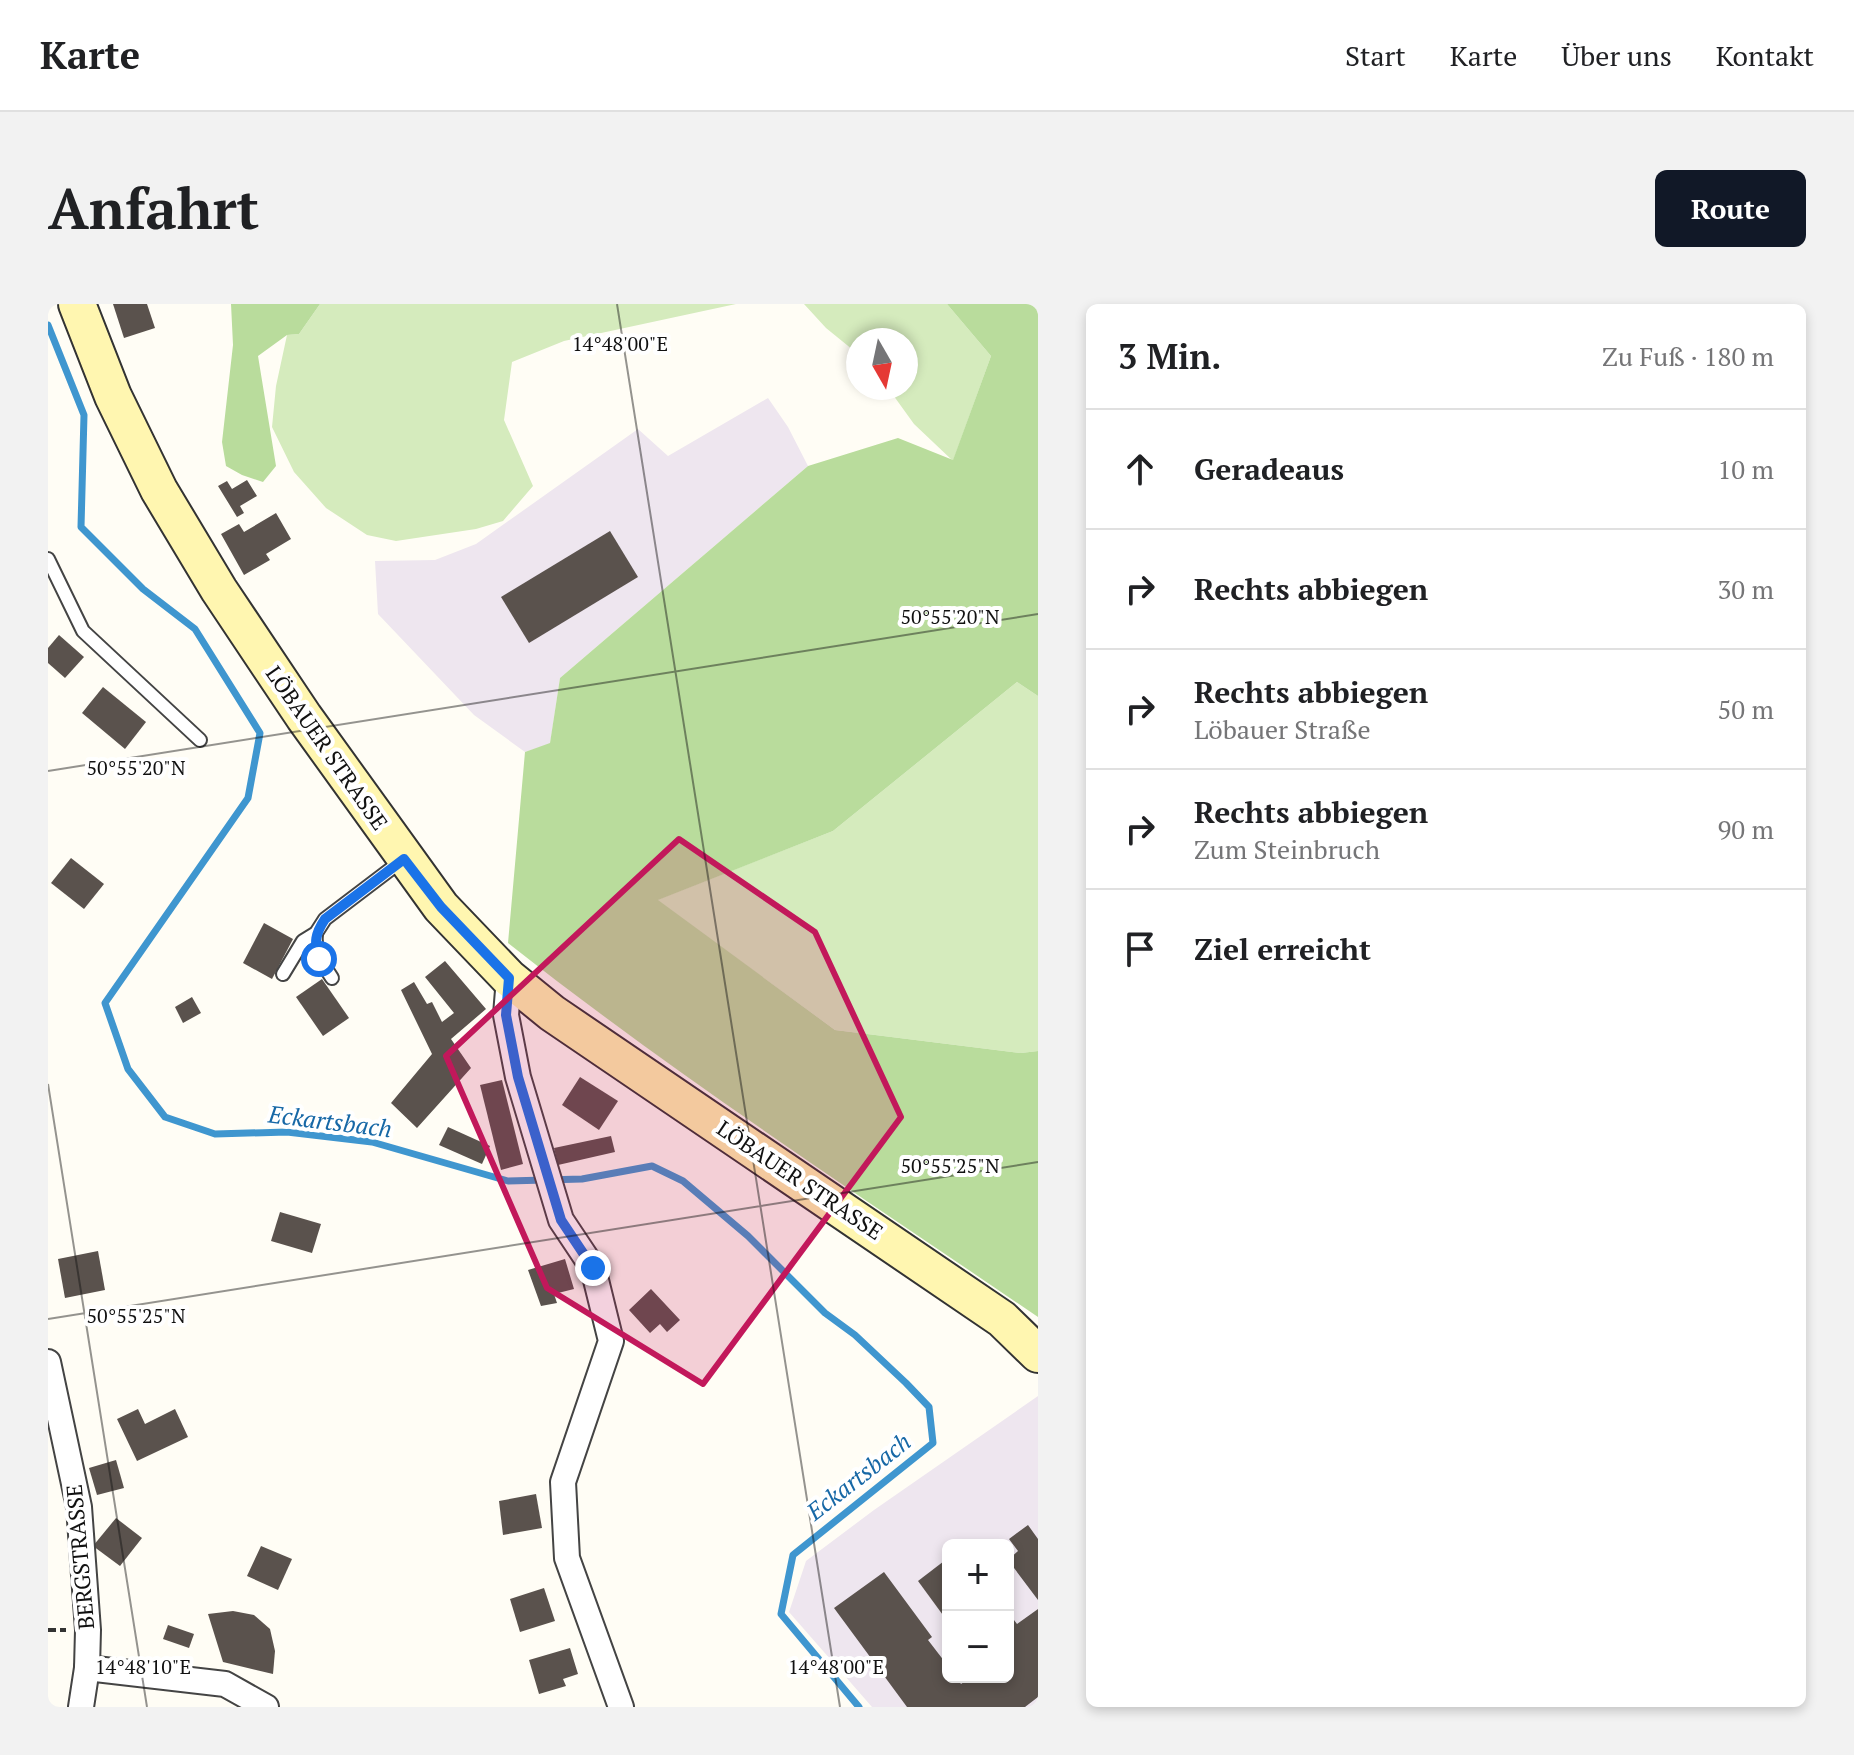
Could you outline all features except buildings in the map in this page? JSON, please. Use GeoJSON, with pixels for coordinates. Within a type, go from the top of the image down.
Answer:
{"type":"FeatureCollection","features":[{"type":"Feature","properties":{"kind":"main road","name":"LÖBAUER STRASSE"},"geometry":{"type":"LineString","coordinates":[[72,308],[159,490],[219,590],[304,717],[441,907],[509,978],[552,1013],[1002,1319],[1038,1354]]}},
{"type":"Feature","properties":{"kind":"street"},"geometry":{"type":"LineString","coordinates":[[509,978],[506,1015],[518,1077],[561,1220],[593,1268],[611,1341],[563,1482],[567,1558],[621,1707]]}},
{"type":"Feature","properties":{"kind":"street","name":"BERGSTRASSE"},"geometry":{"type":"LineString","coordinates":[[48,1362],[79,1507],[88,1630],[87,1668],[81,1707]]}},
{"type":"Feature","properties":{"kind":"street"},"geometry":{"type":"LineString","coordinates":[[87,1668],[225,1684],[266,1707]]}},
{"type":"Feature","properties":{"kind":"lane"},"geometry":{"type":"LineString","coordinates":[[48,559],[83,631],[200,740]]}},
{"type":"Feature","properties":{"kind":"lane"},"geometry":{"type":"LineString","coordinates":[[283,974],[303,941],[316,933],[325,919],[404,859]]}},
{"type":"Feature","properties":{"kind":"lane"},"geometry":{"type":"LineString","coordinates":[[316,933],[319,959],[332,978]]}},
{"type":"Feature","properties":{"kind":"highlighted area"},"geometry":{"type":"Polygon","coordinates":[[[679,839],[815,932],[901,1117],[703,1384],[547,1288],[446,1056],[679,839]]]}},
{"type":"Feature","properties":{"kind":"shaded area"},"geometry":{"type":"Polygon","coordinates":[[[768,398],[788,427],[808,466],[560,678],[550,744],[525,752],[474,715],[378,614],[375,561],[435,560],[476,544],[638,429],[668,456],[768,398]]]}},
{"type":"Feature","properties":{"kind":"shaded area"},"geometry":{"type":"Polygon","coordinates":[[[1038,1396],[1038,1707],[872,1707],[789,1612],[806,1561],[1038,1396]]]}},
{"type":"Feature","properties":{"kind":"green space"},"geometry":{"type":"Polygon","coordinates":[[[231,304],[320,304],[299,334],[287,335],[258,356],[276,466],[263,482],[226,466],[222,442],[233,345],[231,304]]]}},
{"type":"Feature","properties":{"kind":"green space"},"geometry":{"type":"Polygon","coordinates":[[[320,304],[736,304],[564,341],[512,362],[504,420],[533,486],[503,521],[476,529],[396,541],[367,535],[326,508],[294,472],[272,427],[276,386],[287,335],[299,334],[320,304]]]}},
{"type":"Feature","properties":{"kind":"green space"},"geometry":{"type":"Polygon","coordinates":[[[804,304],[947,304],[991,356],[953,461],[914,424],[897,400],[918,400],[918,328],[846,328],[846,344],[804,304]]]}},
{"type":"Feature","properties":{"kind":"green space"},"geometry":{"type":"Polygon","coordinates":[[[947,304],[1038,304],[1038,696],[1017,682],[833,831],[658,900],[835,1030],[1021,1053],[1038,1051],[1038,1317],[703,1088],[508,943],[525,752],[550,743],[560,678],[808,466],[898,438],[953,460],[991,356],[947,304]]]}},
{"type":"Feature","properties":{"kind":"green space"},"geometry":{"type":"Polygon","coordinates":[[[1017,682],[1038,696],[1038,1051],[1021,1053],[835,1030],[657,900],[833,831],[1017,682]]]}},
{"type":"Feature","properties":{"kind":"waterway","name":"Eckartsbach"},"geometry":{"type":"LineString","coordinates":[[48,325],[84,415],[81,527],[143,589],[195,629],[260,733],[248,798],[105,1003],[128,1069],[165,1117],[215,1134],[287,1132],[372,1142],[508,1181],[582,1179],[652,1166],[683,1181],[748,1236],[825,1313],[855,1335],[929,1407],[933,1443],[793,1555],[781,1614],[859,1707]]}},
{"type":"Feature","properties":{"kind":"route"},"geometry":{"type":"LineString","coordinates":[[319,959],[316,933],[325,919],[404,859],[441,907],[509,978],[506,1015],[510,1040],[542,1160],[561,1220],[593,1268]]}}]}
